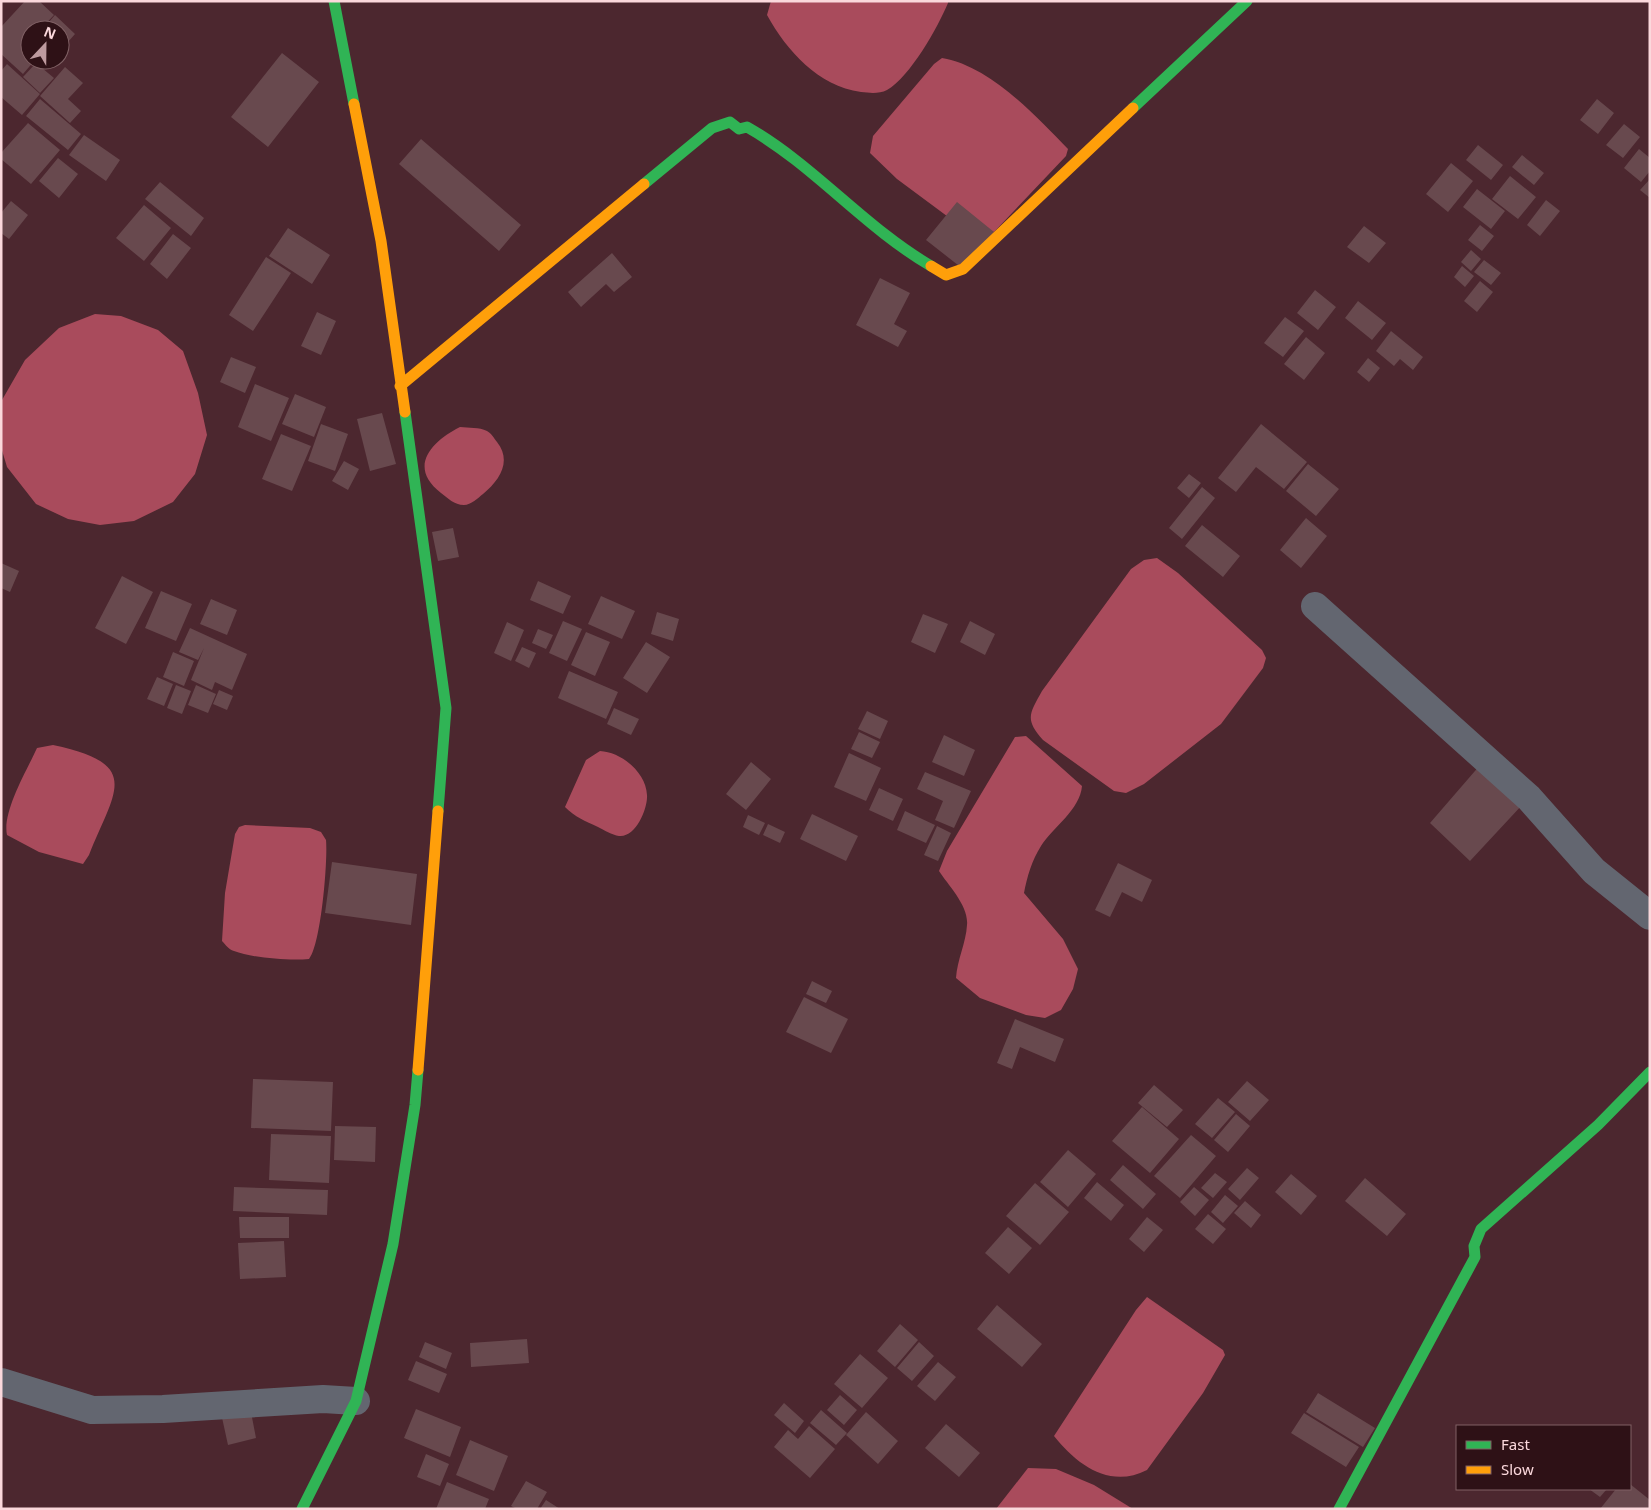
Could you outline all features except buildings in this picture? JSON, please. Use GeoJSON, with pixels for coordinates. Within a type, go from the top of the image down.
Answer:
{"type":"FeatureCollection","features":[{"type":"Feature","properties":{"kind":"street"},"geometry":{"type":"LineString","coordinates":[[302,1509],[356,1401],[393,1244],[415,1105],[446,708],[381,241],[334,1]]}},
{"type":"Feature","properties":{"kind":"street"},"geometry":{"type":"LineString","coordinates":[[400,386],[712,128],[730,122],[739,128],[747,127],[775,143],[900,248],[946,275],[962,270],[968,262],[1247,1]]}},
{"type":"Feature","properties":{"kind":"street"},"geometry":{"type":"LineString","coordinates":[[1315,606],[1529,798],[1594,871],[1650,916]]}},
{"type":"Feature","properties":{"kind":"street"},"geometry":{"type":"LineString","coordinates":[[1339,1509],[1476,1257],[1473,1249],[1481,1229],[1598,1125],[1650,1072]]}},
{"type":"Feature","properties":{"kind":"street"},"geometry":{"type":"LineString","coordinates":[[1,1382],[92,1410],[163,1409],[322,1399],[356,1401]]}},
{"type":"Feature","properties":{"kind":"shaded area"},"geometry":{"type":"Polygon","coordinates":[[[771,1],[948,1],[948,3],[930,38],[905,74],[887,90],[871,93],[845,88],[831,82],[805,65],[784,41],[767,15],[771,1]]]}},
{"type":"Feature","properties":{"kind":"shaded area"},"geometry":{"type":"Polygon","coordinates":[[[942,58],[960,63],[994,81],[1026,107],[1068,149],[1066,156],[994,232],[959,225],[897,179],[870,153],[873,136],[934,64],[942,58]]]}},
{"type":"Feature","properties":{"kind":"shaded area"},"geometry":{"type":"Polygon","coordinates":[[[95,314],[121,316],[158,330],[183,351],[198,393],[207,435],[195,474],[173,502],[134,521],[100,525],[68,519],[36,504],[7,467],[1,447],[2,400],[25,360],[59,328],[95,314]]]}},
{"type":"Feature","properties":{"kind":"shaded area"},"geometry":{"type":"Polygon","coordinates":[[[460,427],[477,428],[488,432],[497,442],[504,456],[502,470],[494,483],[474,501],[464,505],[451,501],[431,483],[426,474],[425,464],[427,456],[433,447],[460,427]]]}},
{"type":"Feature","properties":{"kind":"shaded area"},"geometry":{"type":"Polygon","coordinates":[[[1157,558],[1178,573],[1262,650],[1266,658],[1263,668],[1221,724],[1144,784],[1126,793],[1114,791],[1043,740],[1033,727],[1031,716],[1034,705],[1042,691],[1131,569],[1144,560],[1157,558]]]}},
{"type":"Feature","properties":{"kind":"shaded area"},"geometry":{"type":"Polygon","coordinates":[[[1026,736],[1082,786],[1080,795],[1071,811],[1038,851],[1030,869],[1024,893],[1063,939],[1078,969],[1073,989],[1061,1010],[1045,1018],[1026,1015],[980,998],[956,978],[965,938],[967,918],[961,903],[939,871],[947,851],[1015,737],[1026,736]]]}},
{"type":"Feature","properties":{"kind":"shaded area"},"geometry":{"type":"Polygon","coordinates":[[[53,745],[100,761],[111,771],[115,783],[113,797],[107,813],[89,855],[83,864],[39,852],[7,835],[6,826],[12,803],[37,748],[53,745]]]}},
{"type":"Feature","properties":{"kind":"shaded area"},"geometry":{"type":"Polygon","coordinates":[[[600,751],[608,752],[624,759],[637,771],[646,787],[647,801],[640,821],[631,832],[625,835],[614,835],[580,819],[565,807],[586,760],[600,751]]]}},
{"type":"Feature","properties":{"kind":"shaded area"},"geometry":{"type":"Polygon","coordinates":[[[245,825],[310,828],[321,832],[326,840],[325,883],[320,920],[317,937],[309,959],[282,959],[251,955],[232,950],[222,941],[225,893],[235,834],[239,827],[245,825]]]}},
{"type":"Feature","properties":{"kind":"shaded area"},"geometry":{"type":"Polygon","coordinates":[[[1147,1297],[1223,1350],[1225,1355],[1203,1393],[1147,1470],[1120,1477],[1107,1475],[1084,1465],[1063,1447],[1054,1436],[1136,1310],[1147,1297]]]}},
{"type":"Feature","properties":{"kind":"shaded area"},"geometry":{"type":"Polygon","coordinates":[[[1028,1468],[1056,1469],[1094,1485],[1133,1509],[996,1509],[1028,1468]]]}},
{"type":"Feature","properties":{"kind":"traffic: fast"},"geometry":{"type":"LineString","coordinates":[[334,1],[354,104]]}},
{"type":"Feature","properties":{"kind":"traffic: fast"},"geometry":{"type":"LineString","coordinates":[[1133,108],[1247,1]]}},
{"type":"Feature","properties":{"kind":"traffic: fast"},"geometry":{"type":"LineString","coordinates":[[644,184],[712,128],[730,122],[739,129],[747,127],[795,159],[883,233],[931,266]]}},
{"type":"Feature","properties":{"kind":"traffic: fast"},"geometry":{"type":"LineString","coordinates":[[405,412],[446,708],[438,811]]}},
{"type":"Feature","properties":{"kind":"traffic: fast"},"geometry":{"type":"LineString","coordinates":[[302,1509],[356,1401],[393,1244],[415,1105],[418,1070]]}},
{"type":"Feature","properties":{"kind":"traffic: fast"},"geometry":{"type":"LineString","coordinates":[[1339,1509],[1475,1257],[1474,1246],[1481,1229],[1598,1125],[1650,1072]]}},
{"type":"Feature","properties":{"kind":"traffic: slow"},"geometry":{"type":"LineString","coordinates":[[354,104],[381,241],[405,412]]}},
{"type":"Feature","properties":{"kind":"traffic: slow"},"geometry":{"type":"LineString","coordinates":[[931,266],[946,275],[963,269],[1133,108]]}},
{"type":"Feature","properties":{"kind":"traffic: slow"},"geometry":{"type":"LineString","coordinates":[[400,386],[644,184]]}},
{"type":"Feature","properties":{"kind":"traffic: slow"},"geometry":{"type":"LineString","coordinates":[[418,1070],[438,811]]}}]}
